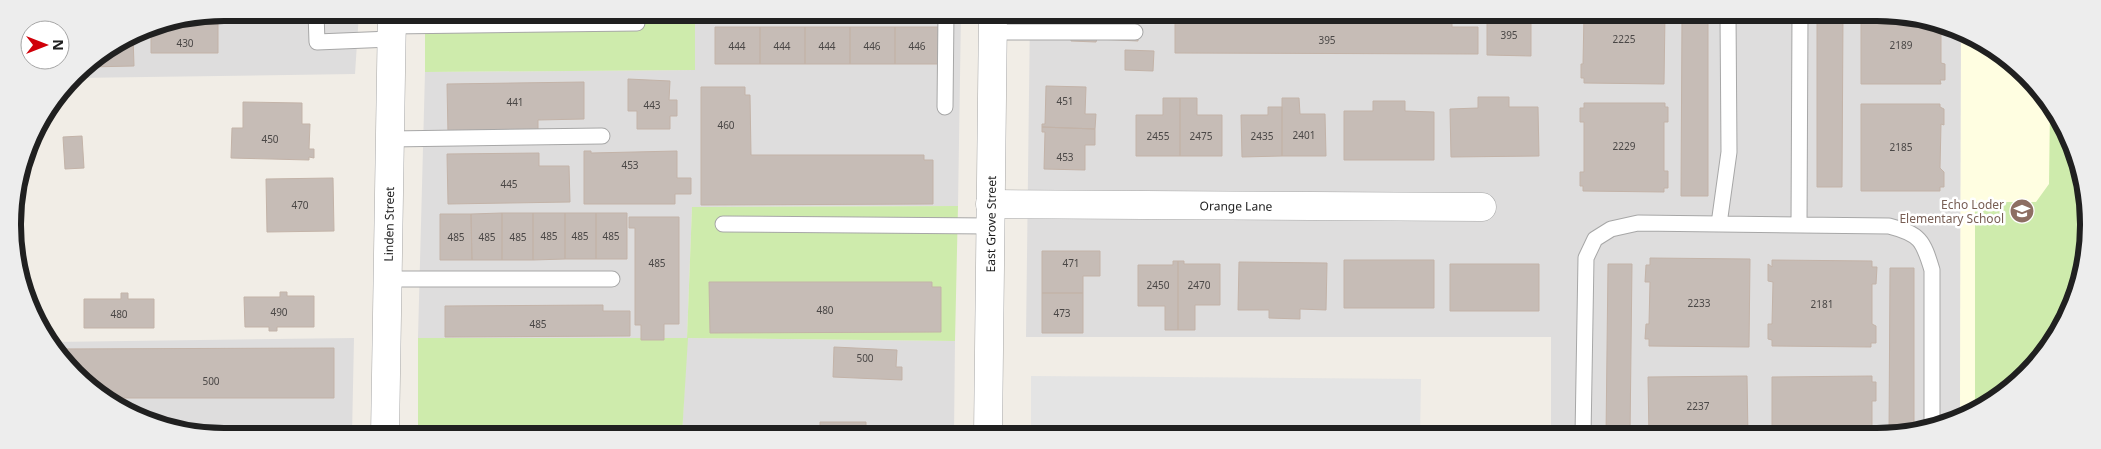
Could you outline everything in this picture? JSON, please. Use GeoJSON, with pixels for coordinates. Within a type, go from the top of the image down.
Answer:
{"type":"FeatureCollection","features":[{"type":"Feature","properties":{"kind":"street","name":"East Grove Street"},"geometry":{"type":"LineString","coordinates":[[988,428],[993,23]]}},
{"type":"Feature","properties":{"kind":"street","name":"Linden Street"},"geometry":{"type":"LineString","coordinates":[[384,428],[391,26]]}},
{"type":"Feature","properties":{"kind":"street","name":"Orange Lane"},"geometry":{"type":"LineString","coordinates":[[990,215],[1482,207]]}},
{"type":"Feature","properties":{"kind":"lane"},"geometry":{"type":"LineString","coordinates":[[316,21],[317,42],[391,26],[637,23],[637,21]]}},
{"type":"Feature","properties":{"kind":"lane"},"geometry":{"type":"LineString","coordinates":[[945,107],[946,21]]}},
{"type":"Feature","properties":{"kind":"lane"},"geometry":{"type":"LineString","coordinates":[[1719,224],[1729,152],[1728,21]]}},
{"type":"Feature","properties":{"kind":"lane"},"geometry":{"type":"LineString","coordinates":[[1799,225],[1800,21]]}},
{"type":"Feature","properties":{"kind":"lane"},"geometry":{"type":"LineString","coordinates":[[993,23],[1135,32]]}},
{"type":"Feature","properties":{"kind":"lane"},"geometry":{"type":"LineString","coordinates":[[390,139],[602,136]]}},
{"type":"Feature","properties":{"kind":"lane"},"geometry":{"type":"LineString","coordinates":[[723,224],[990,215]]}},
{"type":"Feature","properties":{"kind":"lane"},"geometry":{"type":"LineString","coordinates":[[1583,428],[1586,258],[1595,239],[1611,229],[1638,223],[1889,226],[1911,232],[1925,246],[1932,270],[1932,420]]}},
{"type":"Feature","properties":{"kind":"lane"},"geometry":{"type":"LineString","coordinates":[[387,279],[612,279]]}},
{"type":"Feature","properties":{"kind":"shaded area"},"geometry":{"type":"Polygon","coordinates":[[[224,21],[358,21],[355,74],[84,78],[101,63],[123,48],[159,32],[185,25],[224,21]]]}},
{"type":"Feature","properties":{"kind":"shaded area"},"geometry":{"type":"Polygon","coordinates":[[[695,21],[961,21],[958,206],[692,207],[687,338],[418,338],[425,72],[695,70],[695,21]]]}},
{"type":"Feature","properties":{"kind":"shaded area"},"geometry":{"type":"Polygon","coordinates":[[[1030,21],[1876,21],[1916,25],[1942,32],[1961,40],[1960,409],[1942,417],[1916,424],[1876,428],[1551,428],[1551,337],[1026,337],[1030,21]]]}},
{"type":"Feature","properties":{"kind":"shaded area","name":"Echo Loder Elementary School"},"geometry":{"type":"Polygon","coordinates":[[[1961,40],[1978,48],[2011,72],[2029,90],[2053,123],[2073,172],[2080,224],[2078,251],[2073,277],[2053,326],[2029,359],[2011,377],[1978,401],[1960,409],[1961,40]]]}},
{"type":"Feature","properties":{"kind":"shaded area"},"geometry":{"type":"Polygon","coordinates":[[[354,338],[352,428],[224,428],[172,421],[135,407],[101,386],[72,359],[59,342],[354,338]]]}},
{"type":"Feature","properties":{"kind":"shaded area"},"geometry":{"type":"Polygon","coordinates":[[[687,338],[955,341],[954,428],[682,428],[687,338]]]}},
{"type":"Feature","properties":{"kind":"shaded area"},"geometry":{"type":"Polygon","coordinates":[[[1031,376],[1421,379],[1420,428],[1031,428],[1031,376]]]}},
{"type":"Feature","properties":{"kind":"green space"},"geometry":{"type":"Polygon","coordinates":[[[425,21],[695,21],[695,70],[425,72],[425,21]]]}},
{"type":"Feature","properties":{"kind":"green space"},"geometry":{"type":"Polygon","coordinates":[[[2050,119],[2069,159],[2078,198],[2080,224],[2078,251],[2073,277],[2059,314],[2038,348],[2011,377],[1975,402],[1975,202],[2036,202],[2049,184],[2050,119]]]}},
{"type":"Feature","properties":{"kind":"green space"},"geometry":{"type":"Polygon","coordinates":[[[958,206],[955,341],[688,338],[682,428],[418,428],[418,338],[687,338],[692,207],[958,206]]]}},
{"type":"Feature","properties":{"kind":"building"},"geometry":{"type":"Polygon","coordinates":[[[218,21],[218,53],[151,53],[151,35],[185,25],[218,21]]]}},
{"type":"Feature","properties":{"kind":"building"},"geometry":{"type":"Polygon","coordinates":[[[1072,21],[1139,21],[1138,41],[1097,39],[1096,42],[1071,41],[1072,21]]]}},
{"type":"Feature","properties":{"kind":"building"},"geometry":{"type":"Polygon","coordinates":[[[1175,21],[1452,21],[1452,27],[1478,27],[1478,54],[1175,53],[1175,21]]]}},
{"type":"Feature","properties":{"kind":"building"},"geometry":{"type":"Polygon","coordinates":[[[1487,21],[1531,21],[1531,56],[1487,55],[1487,21]]]}},
{"type":"Feature","properties":{"kind":"building"},"geometry":{"type":"Polygon","coordinates":[[[1584,21],[1665,21],[1664,84],[1584,83],[1584,78],[1581,78],[1581,64],[1583,64],[1584,21]]]}},
{"type":"Feature","properties":{"kind":"building"},"geometry":{"type":"Polygon","coordinates":[[[1682,21],[1708,21],[1708,196],[1681,196],[1682,21]]]}},
{"type":"Feature","properties":{"kind":"building"},"geometry":{"type":"Polygon","coordinates":[[[1817,21],[1843,21],[1842,187],[1817,187],[1817,21]]]}},
{"type":"Feature","properties":{"kind":"building"},"geometry":{"type":"Polygon","coordinates":[[[1861,21],[1903,23],[1941,32],[1941,63],[1945,64],[1945,80],[1940,80],[1941,84],[1861,84],[1861,21]]]}},
{"type":"Feature","properties":{"kind":"building"},"geometry":{"type":"Polygon","coordinates":[[[715,27],[760,27],[760,64],[715,64],[715,27]]]}},
{"type":"Feature","properties":{"kind":"building"},"geometry":{"type":"Polygon","coordinates":[[[760,27],[805,27],[805,64],[760,64],[760,27]]]}},
{"type":"Feature","properties":{"kind":"building"},"geometry":{"type":"Polygon","coordinates":[[[805,27],[850,27],[850,64],[805,64],[805,27]]]}},
{"type":"Feature","properties":{"kind":"building"},"geometry":{"type":"Polygon","coordinates":[[[850,27],[895,27],[895,64],[850,64],[850,27]]]}},
{"type":"Feature","properties":{"kind":"building"},"geometry":{"type":"Polygon","coordinates":[[[895,27],[940,27],[940,64],[895,64],[895,27]]]}},
{"type":"Feature","properties":{"kind":"building"},"geometry":{"type":"Polygon","coordinates":[[[133,43],[134,66],[96,67],[133,43]]]}},
{"type":"Feature","properties":{"kind":"building"},"geometry":{"type":"Polygon","coordinates":[[[1125,50],[1154,51],[1153,71],[1125,70],[1125,50]]]}},
{"type":"Feature","properties":{"kind":"building"},"geometry":{"type":"Polygon","coordinates":[[[628,79],[670,81],[669,100],[677,100],[677,116],[670,116],[670,129],[637,129],[637,111],[628,111],[628,79]]]}},
{"type":"Feature","properties":{"kind":"building"},"geometry":{"type":"Polygon","coordinates":[[[584,82],[584,119],[538,120],[538,133],[448,134],[447,84],[584,82]]]}},
{"type":"Feature","properties":{"kind":"building"},"geometry":{"type":"Polygon","coordinates":[[[1046,86],[1086,87],[1085,114],[1096,114],[1095,129],[1042,127],[1042,124],[1045,124],[1046,86]]]}},
{"type":"Feature","properties":{"kind":"building"},"geometry":{"type":"Polygon","coordinates":[[[701,87],[745,87],[745,95],[750,95],[751,155],[924,155],[924,160],[933,160],[933,204],[701,205],[701,87]]]}},
{"type":"Feature","properties":{"kind":"building"},"geometry":{"type":"Polygon","coordinates":[[[1478,97],[1509,97],[1509,107],[1538,107],[1539,156],[1451,157],[1450,109],[1478,108],[1478,97]]]}},
{"type":"Feature","properties":{"kind":"building"},"geometry":{"type":"Polygon","coordinates":[[[1163,98],[1180,98],[1180,156],[1136,156],[1136,115],[1163,115],[1163,98]]]}},
{"type":"Feature","properties":{"kind":"building"},"geometry":{"type":"Polygon","coordinates":[[[1180,98],[1197,98],[1197,115],[1222,115],[1222,156],[1180,156],[1180,98]]]}},
{"type":"Feature","properties":{"kind":"building"},"geometry":{"type":"Polygon","coordinates":[[[1282,98],[1299,98],[1300,114],[1325,114],[1326,156],[1282,156],[1282,98]]]}},
{"type":"Feature","properties":{"kind":"building"},"geometry":{"type":"Polygon","coordinates":[[[1373,101],[1405,101],[1405,111],[1434,112],[1434,160],[1344,160],[1344,111],[1373,111],[1373,101]]]}},
{"type":"Feature","properties":{"kind":"building"},"geometry":{"type":"Polygon","coordinates":[[[243,102],[302,103],[302,124],[310,124],[309,149],[314,149],[314,158],[309,157],[309,160],[231,158],[232,128],[243,128],[243,102]]]}},
{"type":"Feature","properties":{"kind":"building"},"geometry":{"type":"Polygon","coordinates":[[[1584,103],[1665,103],[1665,107],[1668,107],[1668,122],[1664,122],[1664,171],[1668,171],[1668,188],[1664,188],[1664,192],[1583,191],[1583,186],[1580,186],[1580,172],[1584,172],[1584,122],[1580,122],[1580,108],[1584,108],[1584,103]]]}},
{"type":"Feature","properties":{"kind":"building"},"geometry":{"type":"Polygon","coordinates":[[[1861,104],[1940,104],[1940,107],[1944,109],[1944,125],[1941,124],[1940,168],[1944,172],[1944,187],[1940,187],[1940,191],[1861,191],[1861,104]]]}},
{"type":"Feature","properties":{"kind":"building"},"geometry":{"type":"Polygon","coordinates":[[[1268,107],[1282,107],[1282,156],[1242,157],[1241,115],[1268,115],[1268,107]]]}},
{"type":"Feature","properties":{"kind":"building"},"geometry":{"type":"Polygon","coordinates":[[[1042,127],[1095,129],[1095,145],[1085,145],[1085,170],[1044,169],[1045,132],[1042,132],[1042,127]]]}},
{"type":"Feature","properties":{"kind":"building"},"geometry":{"type":"Polygon","coordinates":[[[82,136],[84,168],[65,169],[63,137],[82,136]]]}},
{"type":"Feature","properties":{"kind":"building"},"geometry":{"type":"Polygon","coordinates":[[[584,151],[591,151],[591,153],[677,151],[677,178],[691,178],[691,194],[675,194],[675,204],[584,204],[584,151]]]}},
{"type":"Feature","properties":{"kind":"building"},"geometry":{"type":"Polygon","coordinates":[[[539,153],[539,166],[569,166],[570,202],[448,204],[447,154],[539,153]]]}},
{"type":"Feature","properties":{"kind":"building"},"geometry":{"type":"Polygon","coordinates":[[[333,178],[334,231],[267,232],[266,179],[333,178]]]}},
{"type":"Feature","properties":{"kind":"building"},"geometry":{"type":"Polygon","coordinates":[[[502,213],[533,213],[533,260],[502,260],[502,213]]]}},
{"type":"Feature","properties":{"kind":"building"},"geometry":{"type":"Polygon","coordinates":[[[502,213],[502,260],[472,260],[471,214],[502,213]]]}},
{"type":"Feature","properties":{"kind":"building"},"geometry":{"type":"Polygon","coordinates":[[[533,213],[565,213],[565,259],[533,260],[533,213]]]}},
{"type":"Feature","properties":{"kind":"building"},"geometry":{"type":"Polygon","coordinates":[[[565,213],[596,213],[596,259],[565,259],[565,213]]]}},
{"type":"Feature","properties":{"kind":"building"},"geometry":{"type":"Polygon","coordinates":[[[596,213],[627,213],[627,259],[596,259],[596,213]]]}},
{"type":"Feature","properties":{"kind":"building"},"geometry":{"type":"Polygon","coordinates":[[[440,214],[471,214],[472,260],[440,260],[440,214]]]}},
{"type":"Feature","properties":{"kind":"building"},"geometry":{"type":"Polygon","coordinates":[[[629,217],[679,217],[679,324],[664,324],[664,340],[641,340],[641,325],[635,325],[635,228],[629,228],[629,217]]]}},
{"type":"Feature","properties":{"kind":"building"},"geometry":{"type":"Polygon","coordinates":[[[1042,251],[1100,251],[1100,276],[1083,276],[1083,293],[1042,293],[1042,251]]]}},
{"type":"Feature","properties":{"kind":"building"},"geometry":{"type":"Polygon","coordinates":[[[1650,258],[1750,259],[1749,347],[1649,346],[1649,339],[1645,339],[1646,324],[1649,324],[1650,282],[1645,282],[1646,265],[1650,265],[1650,258]]]}},
{"type":"Feature","properties":{"kind":"building"},"geometry":{"type":"Polygon","coordinates":[[[1344,260],[1434,260],[1434,308],[1344,308],[1344,260]]]}},
{"type":"Feature","properties":{"kind":"building"},"geometry":{"type":"Polygon","coordinates":[[[1772,260],[1872,261],[1872,267],[1877,267],[1876,284],[1872,284],[1872,324],[1876,326],[1876,343],[1871,343],[1871,347],[1772,346],[1772,340],[1768,339],[1768,324],[1772,324],[1773,282],[1768,281],[1768,264],[1772,267],[1772,260]]]}},
{"type":"Feature","properties":{"kind":"building"},"geometry":{"type":"Polygon","coordinates":[[[1173,261],[1178,261],[1178,330],[1165,330],[1165,306],[1138,306],[1138,265],[1173,265],[1173,261]]]}},
{"type":"Feature","properties":{"kind":"building"},"geometry":{"type":"Polygon","coordinates":[[[1178,261],[1184,261],[1184,264],[1220,264],[1220,305],[1195,305],[1195,330],[1178,330],[1178,261]]]}},
{"type":"Feature","properties":{"kind":"building"},"geometry":{"type":"Polygon","coordinates":[[[1239,262],[1327,263],[1326,310],[1300,309],[1300,319],[1269,318],[1269,310],[1238,310],[1239,262]]]}},
{"type":"Feature","properties":{"kind":"building"},"geometry":{"type":"Polygon","coordinates":[[[1450,264],[1539,264],[1539,311],[1450,311],[1450,264]]]}},
{"type":"Feature","properties":{"kind":"building"},"geometry":{"type":"Polygon","coordinates":[[[1608,264],[1632,264],[1630,428],[1606,428],[1608,264]]]}},
{"type":"Feature","properties":{"kind":"building"},"geometry":{"type":"Polygon","coordinates":[[[1890,268],[1914,268],[1914,424],[1889,427],[1890,268]]]}},
{"type":"Feature","properties":{"kind":"building"},"geometry":{"type":"Polygon","coordinates":[[[709,282],[932,282],[932,287],[941,287],[941,332],[710,333],[709,282]]]}},
{"type":"Feature","properties":{"kind":"building"},"geometry":{"type":"Polygon","coordinates":[[[280,292],[287,292],[287,296],[314,296],[314,327],[277,327],[277,331],[269,331],[269,327],[245,327],[244,297],[280,297],[280,292]]]}},
{"type":"Feature","properties":{"kind":"building"},"geometry":{"type":"Polygon","coordinates":[[[121,293],[128,293],[128,299],[154,299],[154,328],[84,328],[84,299],[121,299],[121,293]]]}},
{"type":"Feature","properties":{"kind":"building"},"geometry":{"type":"Polygon","coordinates":[[[1042,293],[1083,293],[1083,333],[1042,333],[1042,293]]]}},
{"type":"Feature","properties":{"kind":"building"},"geometry":{"type":"Polygon","coordinates":[[[603,305],[603,311],[630,311],[630,336],[445,337],[445,306],[603,305]]]}},
{"type":"Feature","properties":{"kind":"building"},"geometry":{"type":"Polygon","coordinates":[[[834,347],[897,350],[896,367],[902,367],[902,380],[833,377],[834,347]]]}},
{"type":"Feature","properties":{"kind":"building"},"geometry":{"type":"Polygon","coordinates":[[[334,348],[334,398],[119,398],[90,377],[64,349],[334,348]]]}},
{"type":"Feature","properties":{"kind":"building"},"geometry":{"type":"Polygon","coordinates":[[[1747,376],[1748,428],[1649,428],[1648,377],[1747,376]]]}},
{"type":"Feature","properties":{"kind":"building"},"geometry":{"type":"Polygon","coordinates":[[[1872,376],[1872,382],[1876,382],[1876,401],[1872,401],[1872,428],[1772,428],[1772,377],[1872,376]]]}},
{"type":"Feature","properties":{"kind":"building"},"geometry":{"type":"Polygon","coordinates":[[[820,422],[866,422],[866,428],[820,428],[820,422]]]}},
{"type":"Feature","properties":{"kind":"place","name":"Echo Loder Elementary School"},"geometry":{"type":"Point","coordinates":[2022,211]}}]}
